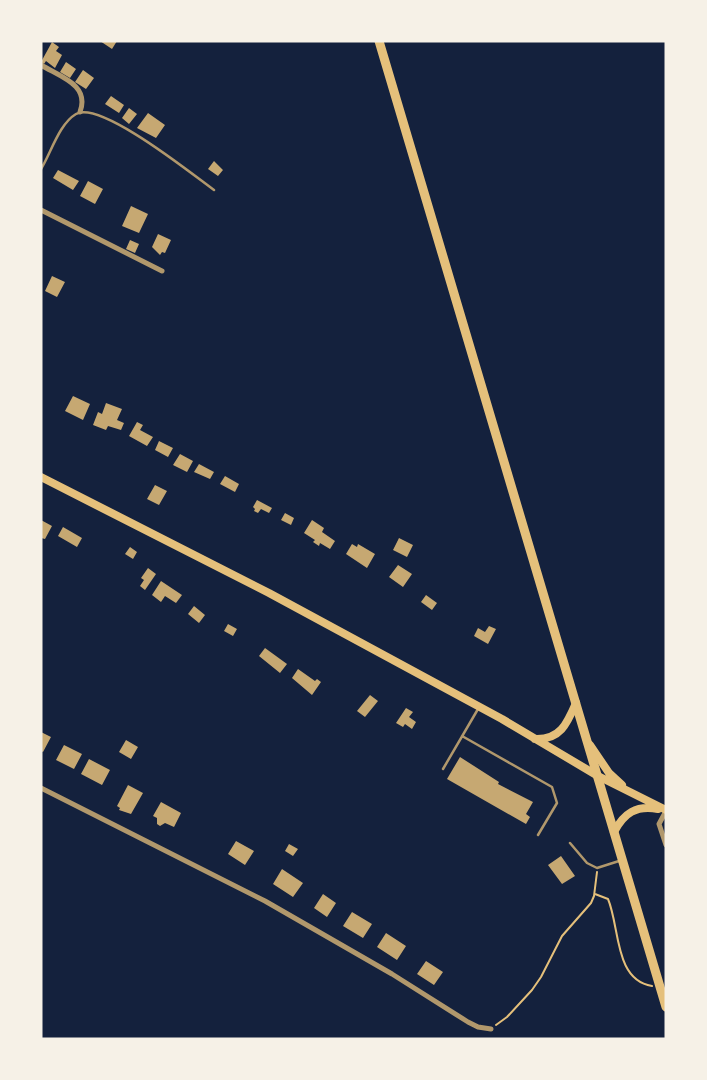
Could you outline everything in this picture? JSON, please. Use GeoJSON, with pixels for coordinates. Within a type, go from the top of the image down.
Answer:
{"type":"FeatureCollection","features":[{"type":"Feature","properties":{"kind":"highway"},"geometry":{"type":"LineString","coordinates":[[379,41],[666,1007]]}},
{"type":"Feature","properties":{"kind":"main road"},"geometry":{"type":"LineString","coordinates":[[41,477],[235,575],[535,739],[598,776],[666,810]]}},
{"type":"Feature","properties":{"kind":"main road"},"geometry":{"type":"LineString","coordinates":[[535,739],[547,738],[559,733],[568,721],[576,704]]}},
{"type":"Feature","properties":{"kind":"main road"},"geometry":{"type":"LineString","coordinates":[[588,742],[609,773],[629,791]]}},
{"type":"Feature","properties":{"kind":"main road"},"geometry":{"type":"LineString","coordinates":[[614,832],[620,819],[634,809],[648,807],[666,810]]}},
{"type":"Feature","properties":{"kind":"street"},"geometry":{"type":"LineString","coordinates":[[41,65],[79,89],[83,98],[80,112]]}},
{"type":"Feature","properties":{"kind":"street"},"geometry":{"type":"LineString","coordinates":[[41,210],[162,271]]}},
{"type":"Feature","properties":{"kind":"street"},"geometry":{"type":"LineString","coordinates":[[41,788],[265,901],[392,974],[468,1022],[478,1027],[491,1029]]}},
{"type":"Feature","properties":{"kind":"street"},"geometry":{"type":"LineString","coordinates":[[666,810],[658,824],[666,845]]}},
{"type":"Feature","properties":{"kind":"lane"},"geometry":{"type":"LineString","coordinates":[[41,169],[66,124],[80,112],[108,120],[135,133],[214,190]]}},
{"type":"Feature","properties":{"kind":"lane"},"geometry":{"type":"LineString","coordinates":[[443,769],[479,708]]}},
{"type":"Feature","properties":{"kind":"lane"},"geometry":{"type":"LineString","coordinates":[[462,736],[552,787],[557,803],[538,835]]}},
{"type":"Feature","properties":{"kind":"lane"},"geometry":{"type":"LineString","coordinates":[[570,843],[587,863],[597,868],[622,860]]}},
{"type":"Feature","properties":{"kind":"path"},"geometry":{"type":"LineString","coordinates":[[491,1029],[507,1017],[537,984],[562,936],[591,903],[595,894],[597,868]]}},
{"type":"Feature","properties":{"kind":"path"},"geometry":{"type":"LineString","coordinates":[[595,894],[608,899],[628,973],[642,985],[660,988]]}},
{"type":"Feature","properties":{"kind":"building"},"geometry":{"type":"Polygon","coordinates":[[[100,41],[117,41],[112,49],[100,41]]]}},
{"type":"Feature","properties":{"kind":"building"},"geometry":{"type":"Polygon","coordinates":[[[52,42],[59,47],[56,51],[62,55],[55,68],[46,61],[44,64],[41,62],[52,42]]]}},
{"type":"Feature","properties":{"kind":"building"},"geometry":{"type":"Polygon","coordinates":[[[66,62],[76,69],[70,78],[60,72],[66,62]]]}},
{"type":"Feature","properties":{"kind":"building"},"geometry":{"type":"Polygon","coordinates":[[[83,70],[94,78],[86,89],[75,82],[83,70]]]}},
{"type":"Feature","properties":{"kind":"building"},"geometry":{"type":"Polygon","coordinates":[[[111,96],[124,105],[119,113],[105,104],[111,96]]]}},
{"type":"Feature","properties":{"kind":"building"},"geometry":{"type":"Polygon","coordinates":[[[129,108],[137,114],[129,124],[122,118],[129,108]]]}},
{"type":"Feature","properties":{"kind":"building"},"geometry":{"type":"Polygon","coordinates":[[[148,113],[165,125],[156,138],[137,128],[148,113]]]}},
{"type":"Feature","properties":{"kind":"building"},"geometry":{"type":"Polygon","coordinates":[[[214,161],[223,170],[218,176],[208,169],[214,161]]]}},
{"type":"Feature","properties":{"kind":"building"},"geometry":{"type":"Polygon","coordinates":[[[58,170],[79,181],[73,190],[53,178],[58,170]]]}},
{"type":"Feature","properties":{"kind":"building"},"geometry":{"type":"Polygon","coordinates":[[[88,181],[103,189],[95,204],[80,196],[88,181]]]}},
{"type":"Feature","properties":{"kind":"building"},"geometry":{"type":"Polygon","coordinates":[[[131,206],[148,214],[139,233],[122,226],[131,206]]]}},
{"type":"Feature","properties":{"kind":"building"},"geometry":{"type":"Polygon","coordinates":[[[158,234],[171,240],[165,253],[162,252],[160,255],[152,247],[158,234]]]}},
{"type":"Feature","properties":{"kind":"building"},"geometry":{"type":"Polygon","coordinates":[[[130,240],[139,244],[135,253],[126,249],[130,240]]]}},
{"type":"Feature","properties":{"kind":"building"},"geometry":{"type":"Polygon","coordinates":[[[52,276],[65,282],[57,297],[45,291],[52,276]]]}},
{"type":"Feature","properties":{"kind":"building"},"geometry":{"type":"Polygon","coordinates":[[[73,396],[90,404],[83,420],[65,411],[73,396]]]}},
{"type":"Feature","properties":{"kind":"building"},"geometry":{"type":"Polygon","coordinates":[[[106,403],[122,409],[117,420],[124,423],[121,430],[108,426],[106,430],[93,425],[98,412],[102,414],[106,403]]]}},
{"type":"Feature","properties":{"kind":"building"},"geometry":{"type":"Polygon","coordinates":[[[137,422],[143,425],[140,430],[153,437],[147,446],[129,436],[137,422]]]}},
{"type":"Feature","properties":{"kind":"building"},"geometry":{"type":"Polygon","coordinates":[[[159,441],[173,448],[168,457],[155,450],[159,441]]]}},
{"type":"Feature","properties":{"kind":"building"},"geometry":{"type":"Polygon","coordinates":[[[180,454],[193,461],[187,472],[173,465],[180,454]]]}},
{"type":"Feature","properties":{"kind":"building"},"geometry":{"type":"Polygon","coordinates":[[[199,464],[214,472],[210,479],[194,472],[199,464]]]}},
{"type":"Feature","properties":{"kind":"building"},"geometry":{"type":"Polygon","coordinates":[[[225,476],[239,484],[235,492],[220,484],[225,476]]]}},
{"type":"Feature","properties":{"kind":"building"},"geometry":{"type":"Polygon","coordinates":[[[155,485],[167,491],[159,505],[147,499],[155,485]]]}},
{"type":"Feature","properties":{"kind":"building"},"geometry":{"type":"Polygon","coordinates":[[[257,500],[272,508],[269,513],[261,509],[258,513],[254,511],[253,507],[257,500]]]}},
{"type":"Feature","properties":{"kind":"building"},"geometry":{"type":"Polygon","coordinates":[[[285,513],[294,518],[291,525],[281,520],[285,513]]]}},
{"type":"Feature","properties":{"kind":"building"},"geometry":{"type":"Polygon","coordinates":[[[41,520],[52,526],[45,539],[41,538],[41,520]]]}},
{"type":"Feature","properties":{"kind":"building"},"geometry":{"type":"Polygon","coordinates":[[[312,520],[324,528],[322,532],[335,541],[330,549],[320,543],[319,546],[313,542],[315,540],[304,533],[312,520]]]}},
{"type":"Feature","properties":{"kind":"building"},"geometry":{"type":"Polygon","coordinates":[[[63,527],[82,538],[77,547],[58,536],[63,527]]]}},
{"type":"Feature","properties":{"kind":"building"},"geometry":{"type":"Polygon","coordinates":[[[399,538],[413,545],[407,557],[393,550],[399,538]]]}},
{"type":"Feature","properties":{"kind":"building"},"geometry":{"type":"Polygon","coordinates":[[[352,544],[357,547],[358,544],[375,554],[367,568],[346,554],[352,544]]]}},
{"type":"Feature","properties":{"kind":"building"},"geometry":{"type":"Polygon","coordinates":[[[130,547],[137,552],[133,559],[125,554],[130,547]]]}},
{"type":"Feature","properties":{"kind":"building"},"geometry":{"type":"Polygon","coordinates":[[[398,565],[412,574],[403,587],[389,577],[398,565]]]}},
{"type":"Feature","properties":{"kind":"building"},"geometry":{"type":"Polygon","coordinates":[[[148,568],[156,574],[145,590],[140,586],[144,580],[141,578],[148,568]]]}},
{"type":"Feature","properties":{"kind":"building"},"geometry":{"type":"Polygon","coordinates":[[[161,581],[182,595],[176,603],[165,596],[161,602],[152,595],[161,581]]]}},
{"type":"Feature","properties":{"kind":"building"},"geometry":{"type":"Polygon","coordinates":[[[426,595],[437,603],[432,610],[421,602],[426,595]]]}},
{"type":"Feature","properties":{"kind":"building"},"geometry":{"type":"Polygon","coordinates":[[[194,606],[205,615],[199,623],[188,614],[194,606]]]}},
{"type":"Feature","properties":{"kind":"building"},"geometry":{"type":"Polygon","coordinates":[[[228,624],[237,629],[233,636],[224,631],[228,624]]]}},
{"type":"Feature","properties":{"kind":"building"},"geometry":{"type":"Polygon","coordinates":[[[489,626],[496,629],[488,644],[474,636],[478,628],[485,632],[489,626]]]}},
{"type":"Feature","properties":{"kind":"building"},"geometry":{"type":"Polygon","coordinates":[[[265,648],[287,664],[280,673],[259,656],[265,648]]]}},
{"type":"Feature","properties":{"kind":"building"},"geometry":{"type":"Polygon","coordinates":[[[298,669],[315,681],[317,679],[321,682],[312,695],[292,678],[298,669]]]}},
{"type":"Feature","properties":{"kind":"building"},"geometry":{"type":"Polygon","coordinates":[[[370,695],[378,701],[365,717],[357,711],[370,695]]]}},
{"type":"Feature","properties":{"kind":"building"},"geometry":{"type":"Polygon","coordinates":[[[406,708],[413,712],[409,717],[416,722],[412,729],[405,724],[403,727],[396,723],[406,708]]]}},
{"type":"Feature","properties":{"kind":"building"},"geometry":{"type":"Polygon","coordinates":[[[41,732],[51,737],[43,752],[41,751],[41,732]]]}},
{"type":"Feature","properties":{"kind":"building"},"geometry":{"type":"Polygon","coordinates":[[[126,740],[138,747],[131,759],[119,752],[126,740]]]}},
{"type":"Feature","properties":{"kind":"building"},"geometry":{"type":"Polygon","coordinates":[[[64,745],[82,754],[74,769],[56,760],[64,745]]]}},
{"type":"Feature","properties":{"kind":"building"},"geometry":{"type":"Polygon","coordinates":[[[460,757],[499,782],[498,784],[533,802],[526,814],[530,817],[526,824],[447,779],[460,757]]]}},
{"type":"Feature","properties":{"kind":"building"},"geometry":{"type":"Polygon","coordinates":[[[89,759],[110,770],[102,785],[81,774],[89,759]]]}},
{"type":"Feature","properties":{"kind":"building"},"geometry":{"type":"Polygon","coordinates":[[[128,785],[143,793],[131,814],[119,810],[120,808],[117,806],[128,785]]]}},
{"type":"Feature","properties":{"kind":"building"},"geometry":{"type":"Polygon","coordinates":[[[161,802],[181,813],[174,827],[165,823],[160,826],[157,824],[157,818],[153,816],[161,802]]]}},
{"type":"Feature","properties":{"kind":"building"},"geometry":{"type":"Polygon","coordinates":[[[236,841],[254,851],[245,865],[228,854],[236,841]]]}},
{"type":"Feature","properties":{"kind":"building"},"geometry":{"type":"Polygon","coordinates":[[[289,844],[298,849],[293,856],[285,851],[289,844]]]}},
{"type":"Feature","properties":{"kind":"building"},"geometry":{"type":"Polygon","coordinates":[[[561,856],[575,876],[562,884],[548,865],[561,856]]]}},
{"type":"Feature","properties":{"kind":"building"},"geometry":{"type":"Polygon","coordinates":[[[282,869],[303,883],[293,897],[273,884],[282,869]]]}},
{"type":"Feature","properties":{"kind":"building"},"geometry":{"type":"Polygon","coordinates":[[[323,894],[336,903],[327,917],[314,908],[323,894]]]}},
{"type":"Feature","properties":{"kind":"building"},"geometry":{"type":"Polygon","coordinates":[[[352,912],[372,924],[363,938],[343,926],[352,912]]]}},
{"type":"Feature","properties":{"kind":"building"},"geometry":{"type":"Polygon","coordinates":[[[386,933],[406,946],[397,960],[377,947],[386,933]]]}},
{"type":"Feature","properties":{"kind":"building"},"geometry":{"type":"Polygon","coordinates":[[[426,961],[443,972],[434,985],[417,974],[426,961]]]}}]}
